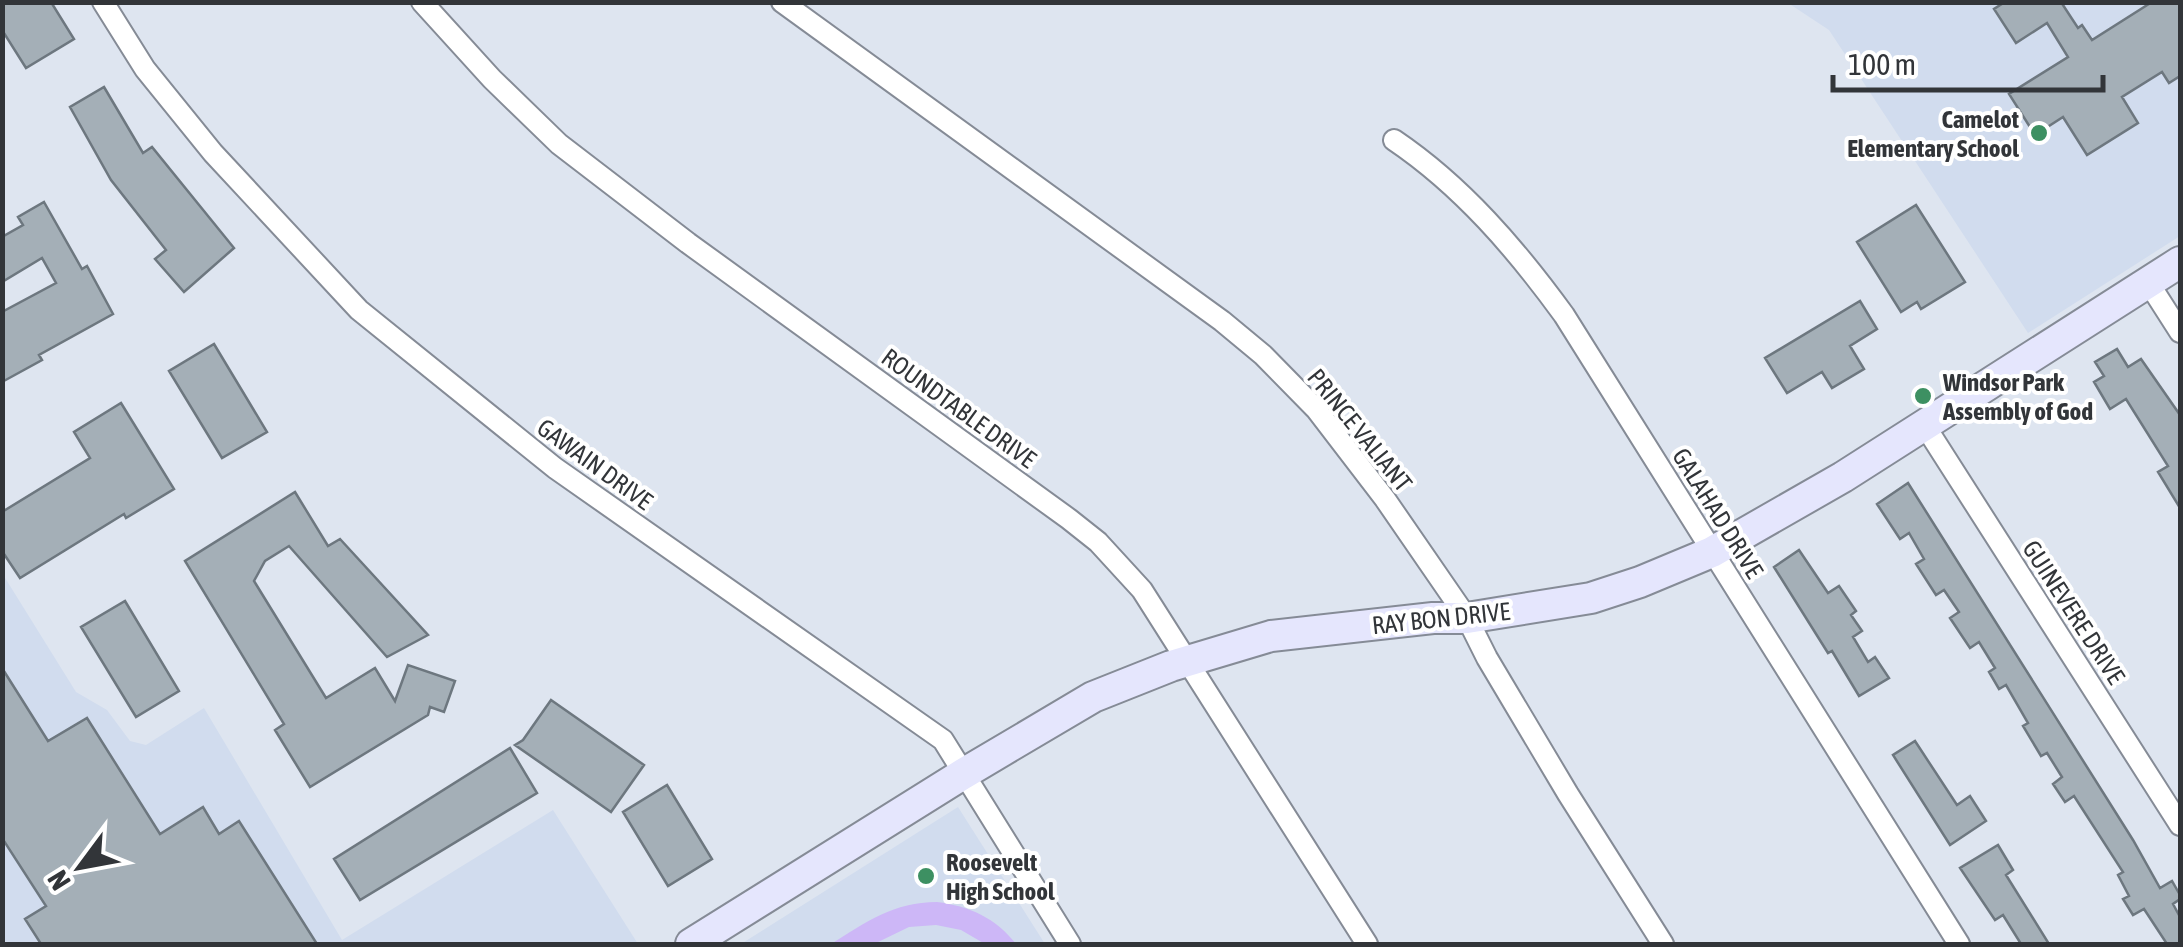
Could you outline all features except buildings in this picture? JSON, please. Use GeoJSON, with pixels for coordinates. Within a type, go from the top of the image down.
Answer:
{"type":"FeatureCollection","features":[{"type":"Feature","properties":{"kind":"street","name":"GAWAIN DRIVE"},"geometry":{"type":"LineString","coordinates":[[103,2],[145,70],[212,153],[360,310],[543,458],[943,740],[1070,944]]}},
{"type":"Feature","properties":{"kind":"street","name":"ROUNDTABLE DRIVE"},"geometry":{"type":"LineString","coordinates":[[422,2],[492,79],[559,144],[688,244],[1098,542],[1142,590],[1189,660],[1367,944]]}},
{"type":"Feature","properties":{"kind":"street","name":"PRINCE VALIANT"},"geometry":{"type":"LineString","coordinates":[[782,2],[1222,321],[1263,355],[1338,435],[1467,618],[1486,658],[1663,944]]}},
{"type":"Feature","properties":{"kind":"street","name":"GALAHAD DRIVE"},"geometry":{"type":"LineString","coordinates":[[1394,140],[1462,194],[1537,278],[1564,315],[1959,944]]}},
{"type":"Feature","properties":{"kind":"street","name":"RAY BON DRIVE"},"geometry":{"type":"LineString","coordinates":[[691,944],[1094,697],[1189,660],[1271,636],[1434,618],[1467,618],[1591,598],[1712,552],[1925,426],[2180,262]]}},
{"type":"Feature","properties":{"kind":"street"},"geometry":{"type":"LineString","coordinates":[[2148,282],[2180,332]]}},
{"type":"Feature","properties":{"kind":"street","name":"GUINEVERE DRIVE"},"geometry":{"type":"LineString","coordinates":[[1925,426],[2180,825]]}},
{"type":"Feature","properties":{"kind":"shaded area","name":"Camelot Elementary School"},"geometry":{"type":"Polygon","coordinates":[[[1788,3],[2180,3],[2180,236],[2028,333],[1829,30],[1788,3]]]}},
{"type":"Feature","properties":{"kind":"shaded area"},"geometry":{"type":"Polygon","coordinates":[[[2,573],[76,692],[107,710],[130,741],[146,745],[204,708],[342,940],[553,810],[638,944],[3,944],[2,573]]]}},
{"type":"Feature","properties":{"kind":"shaded area","name":"Roosevelt High School"},"geometry":{"type":"Polygon","coordinates":[[[958,807],[1045,944],[741,944],[958,807]]]}},
{"type":"Feature","properties":{"kind":"shaded area"},"geometry":{"type":"Polygon","coordinates":[[[937,902],[981,915],[1016,944],[985,944],[961,930],[936,925],[909,927],[874,944],[831,944],[894,909],[937,902]]]}},
{"type":"Feature","properties":{"kind":"place","name":"Camelot Elementary School"},"geometry":{"type":"Point","coordinates":[2039,133]}},
{"type":"Feature","properties":{"kind":"place","name":"Windsor Park Assembly of God"},"geometry":{"type":"Point","coordinates":[1923,396]}},
{"type":"Feature","properties":{"kind":"place","name":"Roosevelt High School"},"geometry":{"type":"Point","coordinates":[926,876]}}]}
